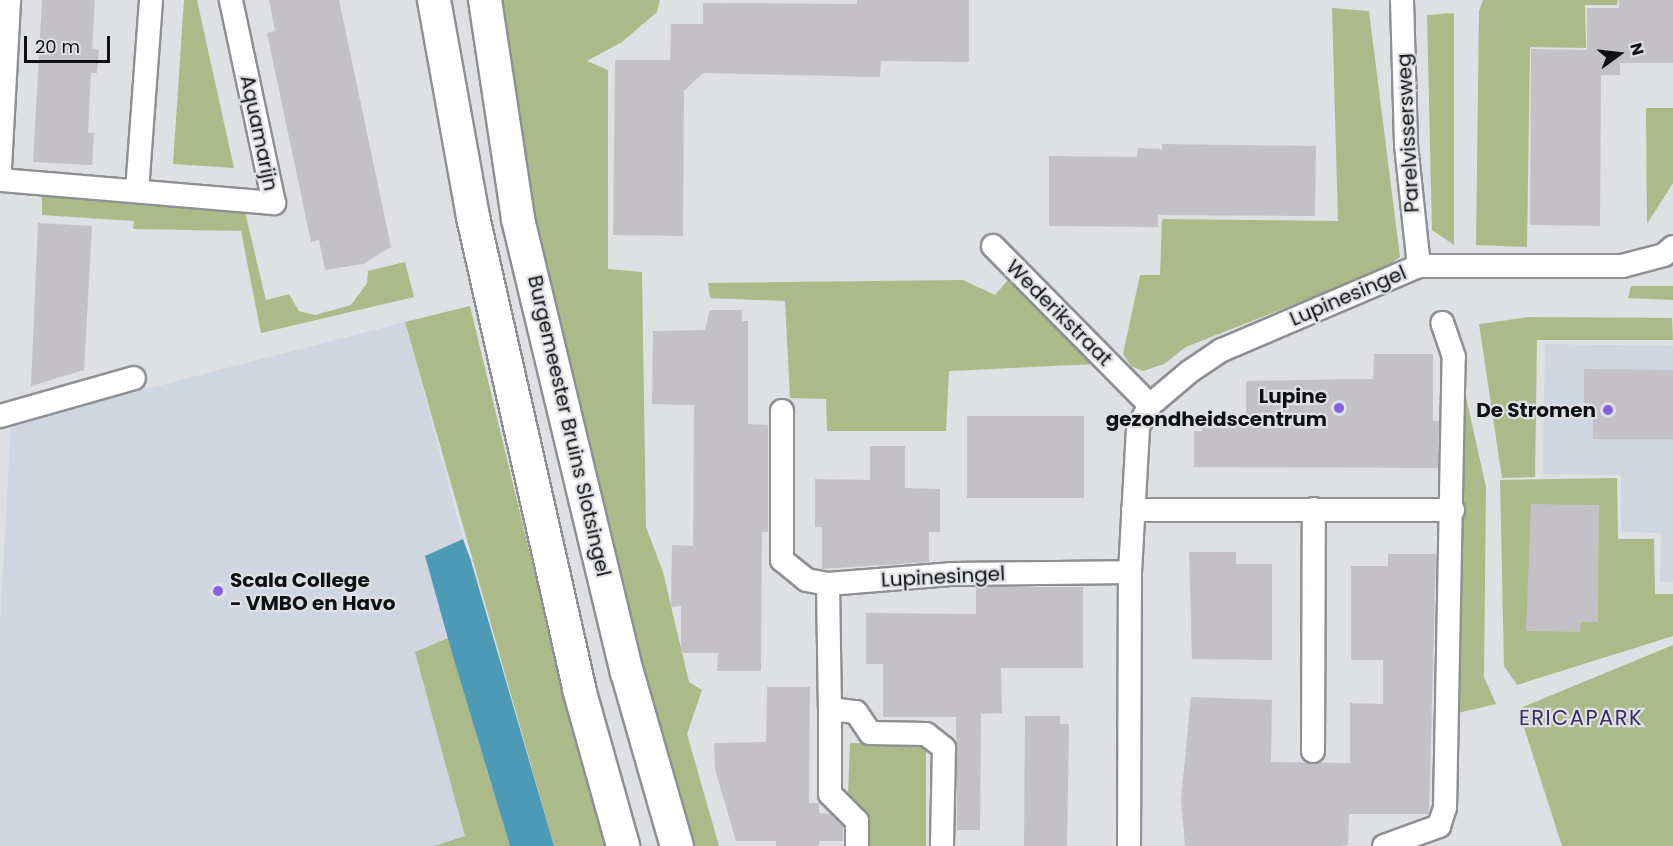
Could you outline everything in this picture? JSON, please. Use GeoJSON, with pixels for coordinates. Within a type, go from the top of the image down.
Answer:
{"type":"FeatureCollection","features":[{"type":"Feature","properties":{"kind":"street"},"geometry":{"type":"LineString","coordinates":[[0,168],[3,70],[9,0]]}},
{"type":"Feature","properties":{"kind":"street"},"geometry":{"type":"LineString","coordinates":[[137,191],[151,0]]}},
{"type":"Feature","properties":{"kind":"street","name":"Aquamarijn"},"geometry":{"type":"LineString","coordinates":[[0,180],[274,203],[231,0]]}},
{"type":"Feature","properties":{"kind":"street"},"geometry":{"type":"LineString","coordinates":[[434,0],[473,217],[579,689],[623,846]]}},
{"type":"Feature","properties":{"kind":"street","name":"Burgemeester Bruins Slotsingel"},"geometry":{"type":"LineString","coordinates":[[485,0],[518,219],[627,672],[677,846]]}},
{"type":"Feature","properties":{"kind":"street","name":"Parelvissersweg"},"geometry":{"type":"LineString","coordinates":[[1402,0],[1406,145],[1419,266]]}},
{"type":"Feature","properties":{"kind":"street","name":"Wederikstraat"},"geometry":{"type":"LineString","coordinates":[[993,246],[1150,405]]}},
{"type":"Feature","properties":{"kind":"street","name":"Lupinesingel"},"geometry":{"type":"LineString","coordinates":[[1129,846],[1130,572],[1138,427],[1150,405],[1189,372],[1222,350],[1419,266],[1622,266],[1664,255],[1673,247]]}},
{"type":"Feature","properties":{"kind":"street"},"geometry":{"type":"LineString","coordinates":[[1384,846],[1439,826],[1445,808],[1453,510],[1454,357],[1442,322]]}},
{"type":"Feature","properties":{"kind":"street"},"geometry":{"type":"LineString","coordinates":[[0,416],[134,378]]}},
{"type":"Feature","properties":{"kind":"street","name":"Lupinesingel"},"geometry":{"type":"LineString","coordinates":[[782,411],[782,560],[807,580],[828,584],[951,574],[1130,572]]}},
{"type":"Feature","properties":{"kind":"street"},"geometry":{"type":"LineString","coordinates":[[1313,751],[1314,509]]}},
{"type":"Feature","properties":{"kind":"street"},"geometry":{"type":"LineString","coordinates":[[1133,510],[1453,510]]}},
{"type":"Feature","properties":{"kind":"street"},"geometry":{"type":"LineString","coordinates":[[828,584],[830,794],[857,821],[857,846]]}},
{"type":"Feature","properties":{"kind":"street"},"geometry":{"type":"LineString","coordinates":[[830,709],[856,711],[870,733],[926,734],[944,748],[942,846]]}},
{"type":"Feature","properties":{"kind":"shaded area","name":"Scala College - VMBO en Havo"},"geometry":{"type":"Polygon","coordinates":[[[405,322],[463,539],[425,557],[510,846],[0,846],[0,626],[11,424],[405,322]]]}},
{"type":"Feature","properties":{"kind":"shaded area","name":"De Stromen"},"geometry":{"type":"Polygon","coordinates":[[[1545,344],[1673,346],[1673,582],[1660,582],[1661,533],[1621,532],[1621,475],[1543,474],[1545,344]]]}},
{"type":"Feature","properties":{"kind":"green space"},"geometry":{"type":"Polygon","coordinates":[[[184,0],[197,0],[234,168],[173,164],[184,0]]]}},
{"type":"Feature","properties":{"kind":"green space"},"geometry":{"type":"Polygon","coordinates":[[[500,0],[660,0],[657,12],[622,42],[587,61],[608,70],[608,269],[642,272],[646,527],[663,572],[689,682],[702,690],[687,734],[719,846],[695,846],[665,740],[646,689],[524,182],[500,0]]]}},
{"type":"Feature","properties":{"kind":"green space"},"geometry":{"type":"Polygon","coordinates":[[[1483,0],[1618,0],[1617,5],[1585,5],[1586,48],[1530,47],[1527,247],[1476,245],[1479,11],[1483,0]]]}},
{"type":"Feature","properties":{"kind":"green space"},"geometry":{"type":"Polygon","coordinates":[[[1332,8],[1369,11],[1400,257],[1384,269],[1186,347],[1164,364],[1143,371],[1131,366],[1123,354],[1140,275],[1160,275],[1162,219],[1338,221],[1332,8]]]}},
{"type":"Feature","properties":{"kind":"green space"},"geometry":{"type":"Polygon","coordinates":[[[1454,13],[1454,245],[1432,230],[1427,15],[1454,13]]]}},
{"type":"Feature","properties":{"kind":"green space"},"geometry":{"type":"Polygon","coordinates":[[[1646,108],[1673,108],[1673,183],[1647,224],[1646,108]]]}},
{"type":"Feature","properties":{"kind":"green space"},"geometry":{"type":"Polygon","coordinates":[[[42,194],[245,212],[266,300],[289,294],[299,311],[315,315],[351,305],[367,283],[368,271],[405,262],[414,297],[261,333],[241,231],[133,229],[134,221],[42,215],[42,194]]]}},
{"type":"Feature","properties":{"kind":"green space"},"geometry":{"type":"Polygon","coordinates":[[[963,280],[995,295],[1008,280],[1096,364],[949,371],[946,431],[827,431],[826,399],[790,398],[785,301],[710,298],[708,283],[963,280]]]}},
{"type":"Feature","properties":{"kind":"green space"},"geometry":{"type":"Polygon","coordinates":[[[1631,286],[1673,286],[1673,300],[1628,298],[1631,286]]]}},
{"type":"Feature","properties":{"kind":"green space"},"geometry":{"type":"Polygon","coordinates":[[[470,306],[542,604],[613,846],[554,846],[405,322],[470,306]]]}},
{"type":"Feature","properties":{"kind":"green space"},"geometry":{"type":"Polygon","coordinates":[[[1529,317],[1672,318],[1673,340],[1537,340],[1535,477],[1502,478],[1479,324],[1529,317]]]}},
{"type":"Feature","properties":{"kind":"green space"},"geometry":{"type":"Polygon","coordinates":[[[1458,361],[1486,487],[1484,677],[1496,704],[1454,714],[1458,361]]]}},
{"type":"Feature","properties":{"kind":"green space"},"geometry":{"type":"Polygon","coordinates":[[[1617,478],[1618,539],[1654,539],[1655,594],[1673,594],[1673,636],[1517,685],[1504,666],[1500,480],[1617,478]]]}},
{"type":"Feature","properties":{"kind":"green space"},"geometry":{"type":"Polygon","coordinates":[[[448,638],[510,846],[434,846],[465,836],[415,652],[448,638]]]}},
{"type":"Feature","properties":{"kind":"green space"},"geometry":{"type":"Polygon","coordinates":[[[1673,645],[1673,846],[1562,846],[1518,709],[1673,645]]]}},
{"type":"Feature","properties":{"kind":"green space"},"geometry":{"type":"Polygon","coordinates":[[[850,743],[926,744],[926,846],[867,846],[867,820],[848,795],[850,743]]]}},
{"type":"Feature","properties":{"kind":"water"},"geometry":{"type":"Polygon","coordinates":[[[463,539],[554,846],[510,846],[452,653],[425,556],[463,539]]]}},
{"type":"Feature","properties":{"kind":"building"},"geometry":{"type":"Polygon","coordinates":[[[42,0],[95,0],[92,49],[99,50],[97,73],[91,73],[88,133],[94,133],[92,165],[33,162],[42,0]]]}},
{"type":"Feature","properties":{"kind":"building"},"geometry":{"type":"Polygon","coordinates":[[[269,0],[339,0],[391,247],[363,264],[325,270],[319,240],[311,242],[267,33],[275,31],[269,0]]]}},
{"type":"Feature","properties":{"kind":"building"},"geometry":{"type":"Polygon","coordinates":[[[857,0],[969,0],[969,62],[881,61],[880,77],[703,73],[684,91],[683,236],[613,235],[615,60],[670,60],[671,24],[703,24],[703,3],[857,4],[857,0]]]}},
{"type":"Feature","properties":{"kind":"building"},"geometry":{"type":"Polygon","coordinates":[[[1619,0],[1673,0],[1673,63],[1620,63],[1620,75],[1601,75],[1600,226],[1530,225],[1531,49],[1587,50],[1587,8],[1619,8],[1619,0]]]}},
{"type":"Feature","properties":{"kind":"building"},"geometry":{"type":"Polygon","coordinates":[[[1162,144],[1316,146],[1315,216],[1158,215],[1158,227],[1049,226],[1049,156],[1137,157],[1138,148],[1162,149],[1162,144]]]}},
{"type":"Feature","properties":{"kind":"building"},"geometry":{"type":"Polygon","coordinates":[[[38,223],[92,226],[84,370],[31,386],[38,223]]]}},
{"type":"Feature","properties":{"kind":"building"},"geometry":{"type":"Polygon","coordinates":[[[710,310],[742,310],[742,321],[748,321],[748,424],[768,425],[768,532],[762,532],[761,671],[717,671],[718,653],[681,653],[681,606],[671,607],[672,545],[693,546],[694,405],[652,404],[653,331],[705,330],[710,310]]]}},
{"type":"Feature","properties":{"kind":"building","name":"Lupine gezondheidscentrum"},"geometry":{"type":"Polygon","coordinates":[[[1374,354],[1433,354],[1433,421],[1439,421],[1438,468],[1194,467],[1194,431],[1202,431],[1202,418],[1246,418],[1246,381],[1373,379],[1374,354]]]}},
{"type":"Feature","properties":{"kind":"building"},"geometry":{"type":"Polygon","coordinates":[[[1584,369],[1673,370],[1673,439],[1593,439],[1593,405],[1584,404],[1584,369]]]}},
{"type":"Feature","properties":{"kind":"building"},"geometry":{"type":"Polygon","coordinates":[[[967,416],[1084,416],[1084,498],[967,498],[967,416]]]}},
{"type":"Feature","properties":{"kind":"building"},"geometry":{"type":"Polygon","coordinates":[[[870,446],[905,446],[905,488],[940,489],[940,532],[929,532],[929,562],[822,569],[822,527],[815,527],[815,479],[870,480],[870,446]]]}},
{"type":"Feature","properties":{"kind":"building"},"geometry":{"type":"Polygon","coordinates":[[[1531,504],[1599,505],[1598,622],[1581,622],[1580,632],[1526,631],[1531,504]]]}},
{"type":"Feature","properties":{"kind":"building"},"geometry":{"type":"Polygon","coordinates":[[[1189,552],[1236,552],[1236,564],[1272,564],[1272,660],[1192,659],[1189,552]]]}},
{"type":"Feature","properties":{"kind":"building"},"geometry":{"type":"Polygon","coordinates":[[[1388,554],[1436,554],[1429,814],[1349,814],[1348,845],[1341,846],[1185,846],[1181,799],[1191,697],[1272,700],[1271,762],[1350,763],[1350,703],[1383,704],[1383,660],[1351,660],[1351,566],[1388,566],[1388,554]]]}},
{"type":"Feature","properties":{"kind":"building"},"geometry":{"type":"Polygon","coordinates":[[[976,587],[1083,587],[1083,668],[1001,668],[1002,713],[981,714],[980,830],[957,830],[956,717],[883,717],[883,664],[866,664],[866,613],[976,614],[976,587]]]}},
{"type":"Feature","properties":{"kind":"building"},"geometry":{"type":"Polygon","coordinates":[[[767,687],[810,687],[809,803],[819,803],[819,813],[831,814],[843,826],[843,841],[819,841],[819,846],[776,846],[776,841],[736,841],[715,769],[714,743],[766,742],[767,687]]]}},
{"type":"Feature","properties":{"kind":"building"},"geometry":{"type":"Polygon","coordinates":[[[1025,716],[1060,716],[1060,724],[1069,724],[1067,846],[1024,846],[1025,716]]]}},
{"type":"Feature","properties":{"kind":"place","name":"Lupine gezondheidscentrum"},"geometry":{"type":"Point","coordinates":[1339,408]}},
{"type":"Feature","properties":{"kind":"place","name":"De Stromen"},"geometry":{"type":"Point","coordinates":[1608,410]}},
{"type":"Feature","properties":{"kind":"place","name":"Scala College - VMBO en Havo"},"geometry":{"type":"Point","coordinates":[218,591]}},
{"type":"Feature","properties":{"kind":"district","name":"ERICAPARK"},"geometry":{"type":"Point","coordinates":[1581,718]}}]}
